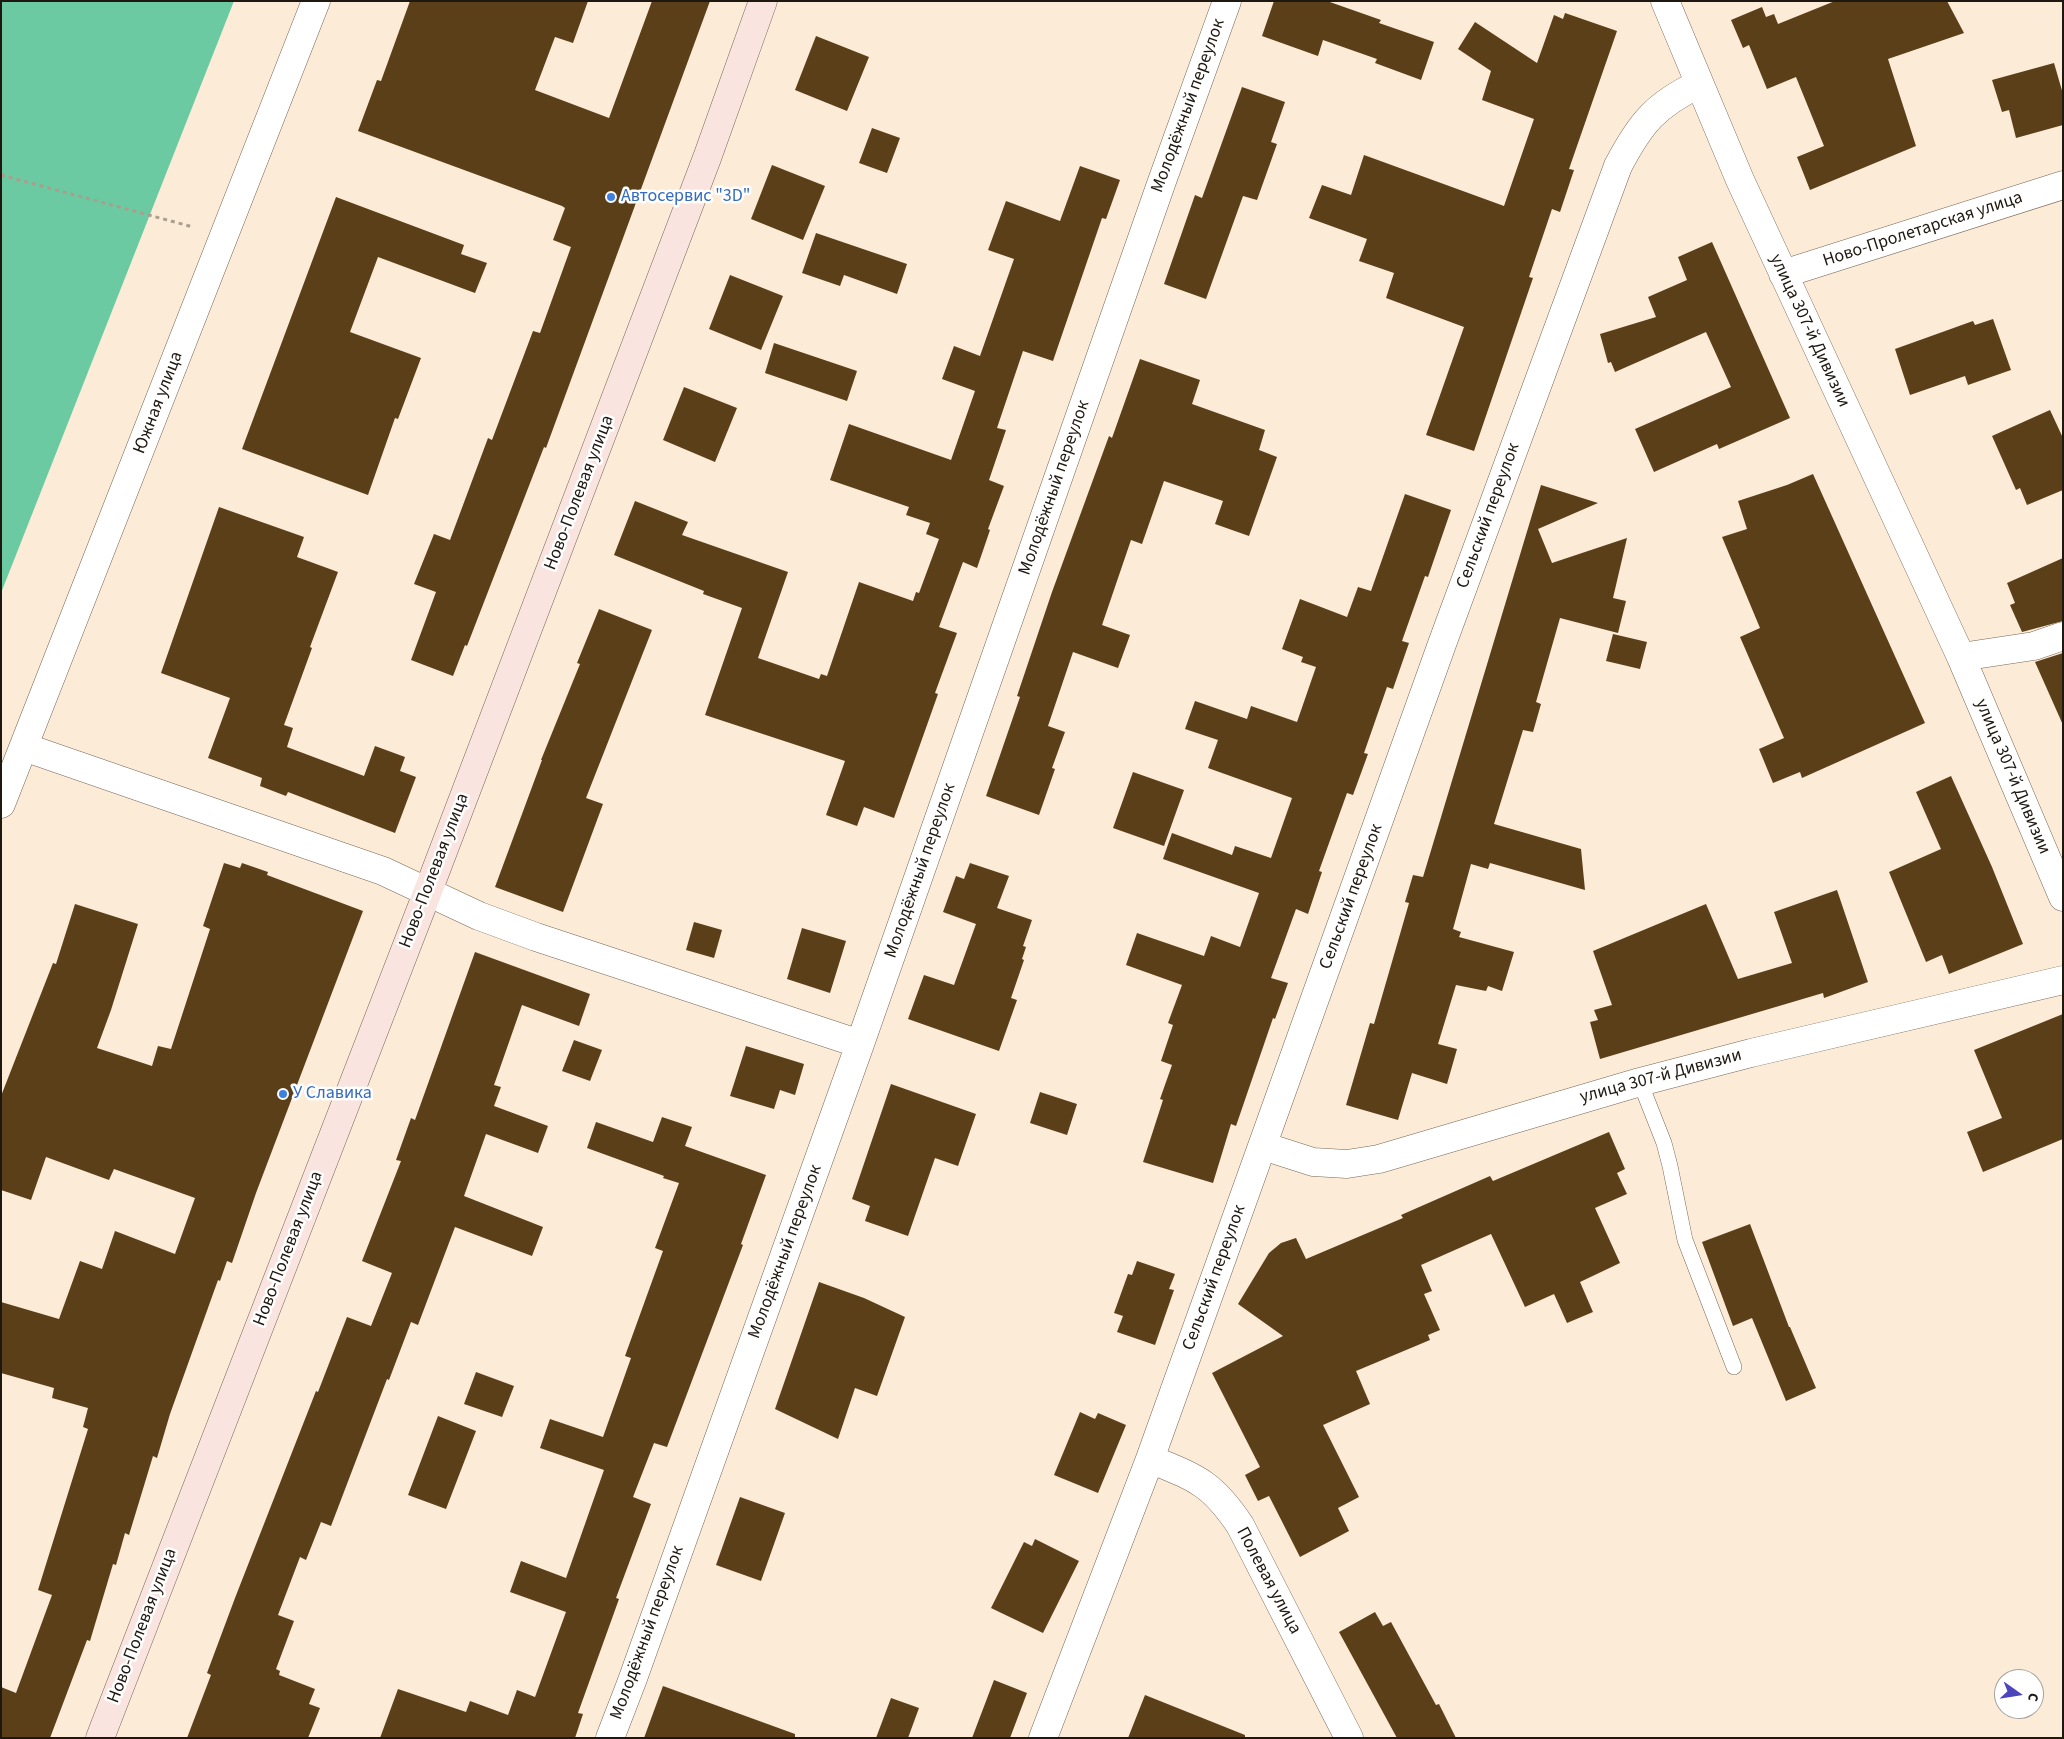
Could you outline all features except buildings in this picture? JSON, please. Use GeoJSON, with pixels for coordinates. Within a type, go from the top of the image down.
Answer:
{"type":"FeatureCollection","features":[{"type":"Feature","properties":{"kind":"street","name":"Южная улица"},"geometry":{"type":"LineString","coordinates":[[1,804],[316,1]]}},
{"type":"Feature","properties":{"kind":"street","name":"Ново-Полевая улица"},"geometry":{"type":"LineString","coordinates":[[100,1738],[428,891],[703,167],[763,1]]}},
{"type":"Feature","properties":{"kind":"street","name":"Молодёжный переулок"},"geometry":{"type":"LineString","coordinates":[[610,1738],[860,1044],[1161,184],[1227,1]]}},
{"type":"Feature","properties":{"kind":"street","name":"улица 307-й Дивизии"},"geometry":{"type":"LineString","coordinates":[[1665,1],[1699,84],[1783,274],[1961,657],[2063,897]]}},
{"type":"Feature","properties":{"kind":"street","name":"Сельский переулок"},"geometry":{"type":"LineString","coordinates":[[1043,1738],[1150,1459],[1445,635],[1618,166],[1644,122],[1674,96],[1699,84]]}},
{"type":"Feature","properties":{"kind":"street","name":"Ново-Пролетарская улица"},"geometry":{"type":"LineString","coordinates":[[1783,274],[2063,185]]}},
{"type":"Feature","properties":{"kind":"street"},"geometry":{"type":"LineString","coordinates":[[1961,657],[2034,646],[2063,636]]}},
{"type":"Feature","properties":{"kind":"street"},"geometry":{"type":"LineString","coordinates":[[24,747],[384,871],[479,916],[536,937],[860,1044]]}},
{"type":"Feature","properties":{"kind":"street","name":"улица 307-й Дивизии"},"geometry":{"type":"LineString","coordinates":[[1263,1146],[1313,1162],[1347,1164],[1379,1159],[1640,1082],[1751,1053],[2063,980]]}},
{"type":"Feature","properties":{"kind":"street","name":"Полевая улица"},"geometry":{"type":"LineString","coordinates":[[1150,1459],[1194,1477],[1212,1489],[1240,1525],[1349,1738]]}},
{"type":"Feature","properties":{"kind":"lane"},"geometry":{"type":"LineString","coordinates":[[1640,1082],[1668,1158],[1685,1240],[1734,1366]]}},
{"type":"Feature","properties":{"kind":"path"},"geometry":{"type":"LineString","coordinates":[[1,175],[225,236]]}},
{"type":"Feature","properties":{"kind":"green space"},"geometry":{"type":"Polygon","coordinates":[[[1,1],[234,1],[1,593],[1,1]]]}},
{"type":"Feature","properties":{"kind":"place","name":"Автосервис \"3D\""},"geometry":{"type":"Point","coordinates":[611,197]}},
{"type":"Feature","properties":{"kind":"place","name":"У Славика"},"geometry":{"type":"Point","coordinates":[283,1094]}}]}
